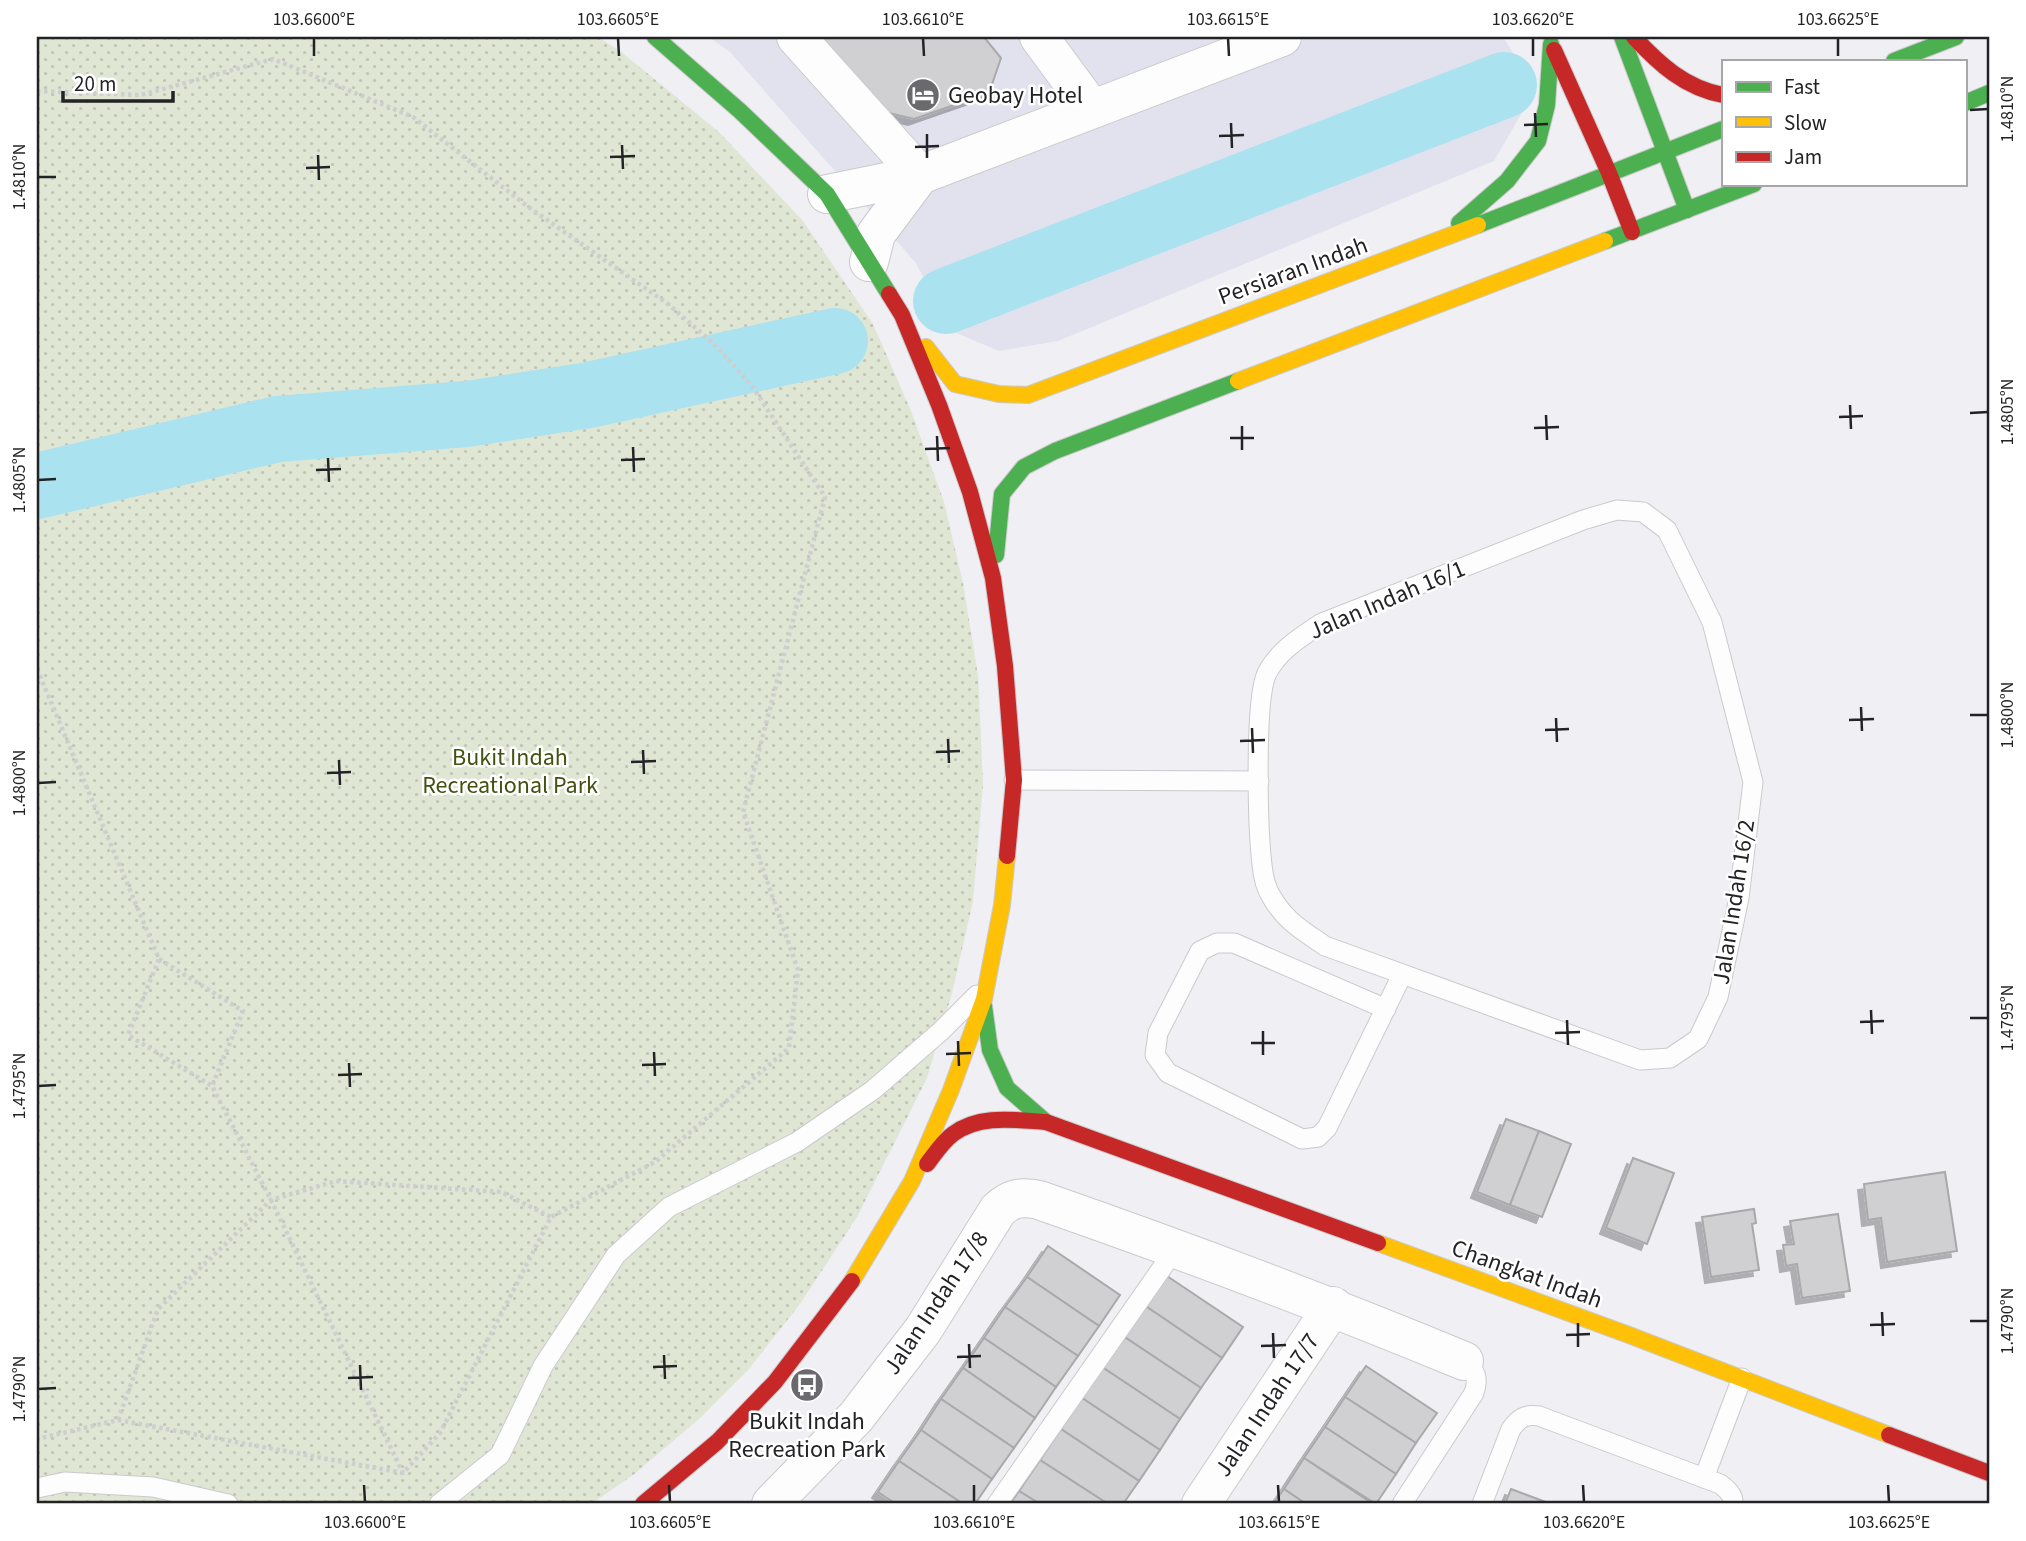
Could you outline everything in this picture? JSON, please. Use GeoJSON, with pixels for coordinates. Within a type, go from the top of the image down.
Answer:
{"type":"FeatureCollection","features":[{"type":"Feature","properties":{"kind":"main road"},"geometry":{"type":"LineString","coordinates":[[643,1504],[717,1442],[775,1382],[858,1273],[912,1181],[951,1090],[985,992],[1002,905],[1014,780],[1005,666],[993,578],[970,492],[939,405],[902,315],[827,194],[740,111],[654,37]]}},
{"type":"Feature","properties":{"kind":"main road"},"geometry":{"type":"LineString","coordinates":[[1622,37],[1687,211]]}},
{"type":"Feature","properties":{"kind":"main road"},"geometry":{"type":"LineString","coordinates":[[1634,37],[1657,63],[1705,92],[1722,95]]}},
{"type":"Feature","properties":{"kind":"main road"},"geometry":{"type":"LineString","coordinates":[[1897,60],[1956,37]]}},
{"type":"Feature","properties":{"kind":"main road"},"geometry":{"type":"LineString","coordinates":[[1549,40],[1609,173],[1632,232]]}},
{"type":"Feature","properties":{"kind":"main road"},"geometry":{"type":"LineString","coordinates":[[1436,242],[1507,181],[1538,141],[1547,105],[1549,40]]}},
{"type":"Feature","properties":{"kind":"main road"},"geometry":{"type":"LineString","coordinates":[[1966,103],[1989,93]]}},
{"type":"Feature","properties":{"kind":"main road","name":"Persiaran Indah"},"geometry":{"type":"LineString","coordinates":[[902,315],[955,384],[999,394],[1028,395],[1436,242],[1722,129]]}},
{"type":"Feature","properties":{"kind":"main road"},"geometry":{"type":"LineString","coordinates":[[993,578],[1002,494],[1024,467],[1055,451],[1749,186]]}},
{"type":"Feature","properties":{"kind":"main road","name":"Changkat Indah"},"geometry":{"type":"LineString","coordinates":[[985,992],[990,1050],[1007,1088],[1046,1122]]}},
{"type":"Feature","properties":{"kind":"main road","name":"Changkat Indah"},"geometry":{"type":"LineString","coordinates":[[912,1181],[954,1134],[979,1122],[1004,1119],[1046,1122],[1742,1378],[1989,1473]]}},
{"type":"Feature","properties":{"kind":"street"},"geometry":{"type":"LineString","coordinates":[[796,37],[920,175]]}},
{"type":"Feature","properties":{"kind":"street"},"geometry":{"type":"LineString","coordinates":[[1039,37],[1092,109]]}},
{"type":"Feature","properties":{"kind":"street"},"geometry":{"type":"LineString","coordinates":[[827,194],[920,175],[1278,37]]}},
{"type":"Feature","properties":{"kind":"street"},"geometry":{"type":"LineString","coordinates":[[869,262],[876,234],[920,175]]}},
{"type":"Feature","properties":{"kind":"street","name":"Jalan Indah 17/8"},"geometry":{"type":"LineString","coordinates":[[779,1502],[856,1417],[923,1331],[998,1210],[1006,1202],[1017,1198],[1039,1200],[1176,1248]]}},
{"type":"Feature","properties":{"kind":"street"},"geometry":{"type":"LineString","coordinates":[[1176,1248],[1333,1307],[1464,1361]]}},
{"type":"Feature","properties":{"kind":"street","name":"Jalan Indah 17/7"},"geometry":{"type":"LineString","coordinates":[[1201,1504],[1333,1307]]}},
{"type":"Feature","properties":{"kind":"lane","name":"Jalan Indah 16/2"},"geometry":{"type":"LineString","coordinates":[[1259,782],[1262,867],[1269,894],[1287,921],[1325,946],[1640,1060],[1670,1058],[1698,1039],[1718,997],[1739,898],[1753,782],[1712,622],[1667,530],[1643,512],[1617,510],[1583,520]]}},
{"type":"Feature","properties":{"kind":"lane","name":"Jalan Indah 16/1"},"geometry":{"type":"LineString","coordinates":[[1259,782],[1260,703],[1267,674],[1289,645],[1322,623],[1583,520]]}},
{"type":"Feature","properties":{"kind":"lane"},"geometry":{"type":"LineString","coordinates":[[1014,780],[1259,782]]}},
{"type":"Feature","properties":{"kind":"lane"},"geometry":{"type":"LineString","coordinates":[[1386,1009],[1234,943],[1217,943],[1200,951],[1158,1033],[1155,1055],[1168,1073],[1302,1139],[1318,1137],[1327,1128],[1386,1009],[1402,975]]}},
{"type":"Feature","properties":{"kind":"lane"},"geometry":{"type":"LineString","coordinates":[[439,1504],[500,1455],[543,1366],[616,1255],[669,1207],[797,1142],[873,1090],[985,992]]}},
{"type":"Feature","properties":{"kind":"lane"},"geometry":{"type":"LineString","coordinates":[[997,1504],[1176,1248]]}},
{"type":"Feature","properties":{"kind":"lane"},"geometry":{"type":"LineString","coordinates":[[1402,1504],[1474,1393],[1478,1381],[1474,1369],[1464,1361]]}},
{"type":"Feature","properties":{"kind":"lane"},"geometry":{"type":"LineString","coordinates":[[1704,1478],[1742,1378]]}},
{"type":"Feature","properties":{"kind":"lane"},"geometry":{"type":"LineString","coordinates":[[1482,1504],[1511,1429],[1518,1419],[1528,1415],[1539,1416],[1704,1478],[1728,1490],[1734,1500],[1733,1504]]}},
{"type":"Feature","properties":{"kind":"lane"},"geometry":{"type":"LineString","coordinates":[[37,1488],[65,1482],[153,1487],[228,1504]]}},
{"type":"Feature","properties":{"kind":"path"},"geometry":{"type":"LineString","coordinates":[[37,91],[141,95],[273,59],[413,117],[527,206],[668,304],[713,343],[752,386],[825,497],[743,812],[799,970],[789,1048],[655,1162],[551,1217],[440,1433],[403,1473]]}},
{"type":"Feature","properties":{"kind":"path"},"geometry":{"type":"LineString","coordinates":[[37,669],[159,959],[243,1011],[212,1086]]}},
{"type":"Feature","properties":{"kind":"path"},"geometry":{"type":"LineString","coordinates":[[159,959],[128,1035],[212,1086],[271,1200],[403,1473]]}},
{"type":"Feature","properties":{"kind":"path"},"geometry":{"type":"LineString","coordinates":[[118,1420],[158,1309],[271,1200],[337,1181],[501,1192],[551,1217]]}},
{"type":"Feature","properties":{"kind":"path"},"geometry":{"type":"LineString","coordinates":[[37,1439],[118,1420],[403,1473]]}},
{"type":"Feature","properties":{"kind":"shaded area"},"geometry":{"type":"Polygon","coordinates":[[[709,37],[1503,37],[1519,62],[1523,111],[1494,161],[1058,341],[999,351],[954,332],[915,262],[730,52],[709,37]]]}},
{"type":"Feature","properties":{"kind":"green space","name":"Bukit Indah Recreational Park"},"geometry":{"type":"Polygon","coordinates":[[[37,37],[598,37],[620,51],[719,132],[803,221],[873,324],[911,411],[944,502],[963,583],[978,675],[983,784],[973,901],[952,993],[927,1078],[857,1217],[800,1304],[748,1370],[699,1419],[633,1475],[591,1504],[37,1504],[37,37]]]}},
{"type":"Feature","properties":{"kind":"building"},"geometry":{"type":"Polygon","coordinates":[[[818,37],[984,37],[1001,58],[989,93],[914,119],[872,109],[818,37]]]}},
{"type":"Feature","properties":{"kind":"building"},"geometry":{"type":"Polygon","coordinates":[[[1506,1119],[1539,1131],[1510,1205],[1477,1192],[1506,1119]]]}},
{"type":"Feature","properties":{"kind":"building"},"geometry":{"type":"Polygon","coordinates":[[[1539,1131],[1571,1144],[1542,1217],[1510,1205],[1539,1131]]]}},
{"type":"Feature","properties":{"kind":"building"},"geometry":{"type":"Polygon","coordinates":[[[1633,1158],[1674,1173],[1647,1244],[1606,1228],[1633,1158]]]}},
{"type":"Feature","properties":{"kind":"building"},"geometry":{"type":"Polygon","coordinates":[[[1945,1172],[1957,1251],[1887,1262],[1881,1218],[1868,1220],[1864,1184],[1945,1172]]]}},
{"type":"Feature","properties":{"kind":"building"},"geometry":{"type":"Polygon","coordinates":[[[1754,1209],[1756,1223],[1752,1224],[1759,1270],[1711,1277],[1702,1217],[1754,1209]]]}},
{"type":"Feature","properties":{"kind":"building"},"geometry":{"type":"Polygon","coordinates":[[[1838,1214],[1850,1291],[1802,1298],[1797,1264],[1786,1266],[1783,1245],[1794,1244],[1790,1221],[1838,1214]]]}},
{"type":"Feature","properties":{"kind":"building"},"geometry":{"type":"Polygon","coordinates":[[[1048,1246],[1120,1295],[1099,1326],[1027,1277],[1048,1246]]]}},
{"type":"Feature","properties":{"kind":"building"},"geometry":{"type":"Polygon","coordinates":[[[1164,1274],[1243,1327],[1222,1358],[1144,1305],[1164,1274]]]}},
{"type":"Feature","properties":{"kind":"building"},"geometry":{"type":"Polygon","coordinates":[[[1027,1277],[1099,1326],[1078,1356],[1005,1307],[1027,1277]]]}},
{"type":"Feature","properties":{"kind":"building"},"geometry":{"type":"Polygon","coordinates":[[[1144,1305],[1222,1358],[1201,1388],[1123,1336],[1144,1305]]]}},
{"type":"Feature","properties":{"kind":"building"},"geometry":{"type":"Polygon","coordinates":[[[1005,1307],[1078,1356],[1056,1387],[984,1338],[1005,1307]]]}},
{"type":"Feature","properties":{"kind":"building"},"geometry":{"type":"Polygon","coordinates":[[[1123,1336],[1201,1388],[1180,1419],[1102,1367],[1123,1336]]]}},
{"type":"Feature","properties":{"kind":"building"},"geometry":{"type":"Polygon","coordinates":[[[984,1338],[1056,1387],[1035,1418],[963,1368],[984,1338]]]}},
{"type":"Feature","properties":{"kind":"building"},"geometry":{"type":"Polygon","coordinates":[[[1366,1366],[1437,1413],[1416,1443],[1345,1397],[1366,1366]]]}},
{"type":"Feature","properties":{"kind":"building"},"geometry":{"type":"Polygon","coordinates":[[[1102,1367],[1180,1419],[1160,1450],[1082,1398],[1102,1367]]]}},
{"type":"Feature","properties":{"kind":"building"},"geometry":{"type":"Polygon","coordinates":[[[963,1368],[1035,1418],[1014,1448],[941,1399],[963,1368]]]}},
{"type":"Feature","properties":{"kind":"building"},"geometry":{"type":"Polygon","coordinates":[[[1345,1397],[1416,1443],[1396,1474],[1325,1427],[1345,1397]]]}},
{"type":"Feature","properties":{"kind":"building"},"geometry":{"type":"Polygon","coordinates":[[[1082,1398],[1160,1450],[1139,1481],[1061,1429],[1082,1398]]]}},
{"type":"Feature","properties":{"kind":"building"},"geometry":{"type":"Polygon","coordinates":[[[941,1399],[1014,1448],[992,1479],[921,1430],[941,1399]]]}},
{"type":"Feature","properties":{"kind":"building"},"geometry":{"type":"Polygon","coordinates":[[[1325,1427],[1396,1474],[1376,1504],[1304,1458],[1325,1427]]]}},
{"type":"Feature","properties":{"kind":"building"},"geometry":{"type":"Polygon","coordinates":[[[1061,1429],[1139,1481],[1123,1504],[1108,1504],[1040,1460],[1061,1429]]]}},
{"type":"Feature","properties":{"kind":"building"},"geometry":{"type":"Polygon","coordinates":[[[921,1430],[992,1479],[975,1504],[963,1504],[899,1461],[921,1430]]]}},
{"type":"Feature","properties":{"kind":"building"},"geometry":{"type":"Polygon","coordinates":[[[1304,1458],[1373,1504],[1306,1504],[1284,1489],[1304,1458]]]}},
{"type":"Feature","properties":{"kind":"building"},"geometry":{"type":"Polygon","coordinates":[[[1040,1460],[1108,1504],[1040,1504],[1019,1491],[1040,1460]]]}},
{"type":"Feature","properties":{"kind":"building"},"geometry":{"type":"Polygon","coordinates":[[[899,1461],[963,1504],[896,1504],[878,1492],[899,1461]]]}},
{"type":"Feature","properties":{"kind":"building"},"geometry":{"type":"Polygon","coordinates":[[[1284,1489],[1306,1504],[1273,1504],[1284,1489]]]}},
{"type":"Feature","properties":{"kind":"building"},"geometry":{"type":"Polygon","coordinates":[[[1511,1489],[1551,1504],[1505,1504],[1511,1489]]]}},
{"type":"Feature","properties":{"kind":"building"},"geometry":{"type":"Polygon","coordinates":[[[1019,1491],[1040,1504],[1010,1504],[1019,1491]]]}},
{"type":"Feature","properties":{"kind":"waterway"},"geometry":{"type":"LineString","coordinates":[[946,301],[1504,85]]}},
{"type":"Feature","properties":{"kind":"waterway"},"geometry":{"type":"LineString","coordinates":[[37,486],[278,429],[467,414],[589,395],[835,341]]}},
{"type":"Feature","properties":{"kind":"traffic: fast"},"geometry":{"type":"LineString","coordinates":[[655,37],[740,111],[827,194],[889,294]]}},
{"type":"Feature","properties":{"kind":"traffic: fast"},"geometry":{"type":"LineString","coordinates":[[1622,37],[1687,210]]}},
{"type":"Feature","properties":{"kind":"traffic: fast"},"geometry":{"type":"LineString","coordinates":[[1897,60],[1956,37]]}},
{"type":"Feature","properties":{"kind":"traffic: fast"},"geometry":{"type":"LineString","coordinates":[[1459,223],[1507,181],[1538,141],[1547,105],[1551,44]]}},
{"type":"Feature","properties":{"kind":"traffic: fast"},"geometry":{"type":"LineString","coordinates":[[1966,103],[1989,93]]}},
{"type":"Feature","properties":{"kind":"traffic: fast"},"geometry":{"type":"LineString","coordinates":[[1478,225],[1722,129]]}},
{"type":"Feature","properties":{"kind":"traffic: fast"},"geometry":{"type":"LineString","coordinates":[[1605,241],[1749,186]]}},
{"type":"Feature","properties":{"kind":"traffic: fast"},"geometry":{"type":"LineString","coordinates":[[996,555],[1002,494],[1024,467],[1055,451],[1238,381]]}},
{"type":"Feature","properties":{"kind":"traffic: fast"},"geometry":{"type":"LineString","coordinates":[[984,1006],[990,1050],[1007,1088],[1046,1122]]}},
{"type":"Feature","properties":{"kind":"traffic: slow"},"geometry":{"type":"LineString","coordinates":[[926,347],[955,384],[999,394],[1028,395],[1478,225]]}},
{"type":"Feature","properties":{"kind":"traffic: slow"},"geometry":{"type":"LineString","coordinates":[[1238,381],[1605,241]]}},
{"type":"Feature","properties":{"kind":"traffic: slow"},"geometry":{"type":"LineString","coordinates":[[852,1281],[912,1181],[951,1090],[984,999],[1002,905],[1007,856]]}},
{"type":"Feature","properties":{"kind":"traffic: slow"},"geometry":{"type":"LineString","coordinates":[[1378,1243],[1629,1335],[1889,1435]]}},
{"type":"Feature","properties":{"kind":"traffic: jam"},"geometry":{"type":"LineString","coordinates":[[1634,37],[1674,74],[1697,87],[1722,95]]}},
{"type":"Feature","properties":{"kind":"traffic: jam"},"geometry":{"type":"LineString","coordinates":[[1554,50],[1609,173],[1632,232]]}},
{"type":"Feature","properties":{"kind":"traffic: jam"},"geometry":{"type":"LineString","coordinates":[[889,294],[902,315],[939,405],[970,492],[993,578],[1005,666],[1014,780],[1007,856]]}},
{"type":"Feature","properties":{"kind":"traffic: jam"},"geometry":{"type":"LineString","coordinates":[[927,1164],[949,1137],[974,1123],[998,1120],[1046,1122],[1378,1243]]}},
{"type":"Feature","properties":{"kind":"traffic: jam"},"geometry":{"type":"LineString","coordinates":[[643,1504],[717,1442],[775,1382],[852,1281]]}},
{"type":"Feature","properties":{"kind":"traffic: jam"},"geometry":{"type":"LineString","coordinates":[[1889,1435],[1989,1473]]}},
{"type":"Feature","properties":{"kind":"place","name":"Geobay Hotel"},"geometry":{"type":"Point","coordinates":[923,95]}},
{"type":"Feature","properties":{"kind":"place","name":"Bukit Indah Recreation Park"},"geometry":{"type":"Point","coordinates":[807,1385]}}]}
